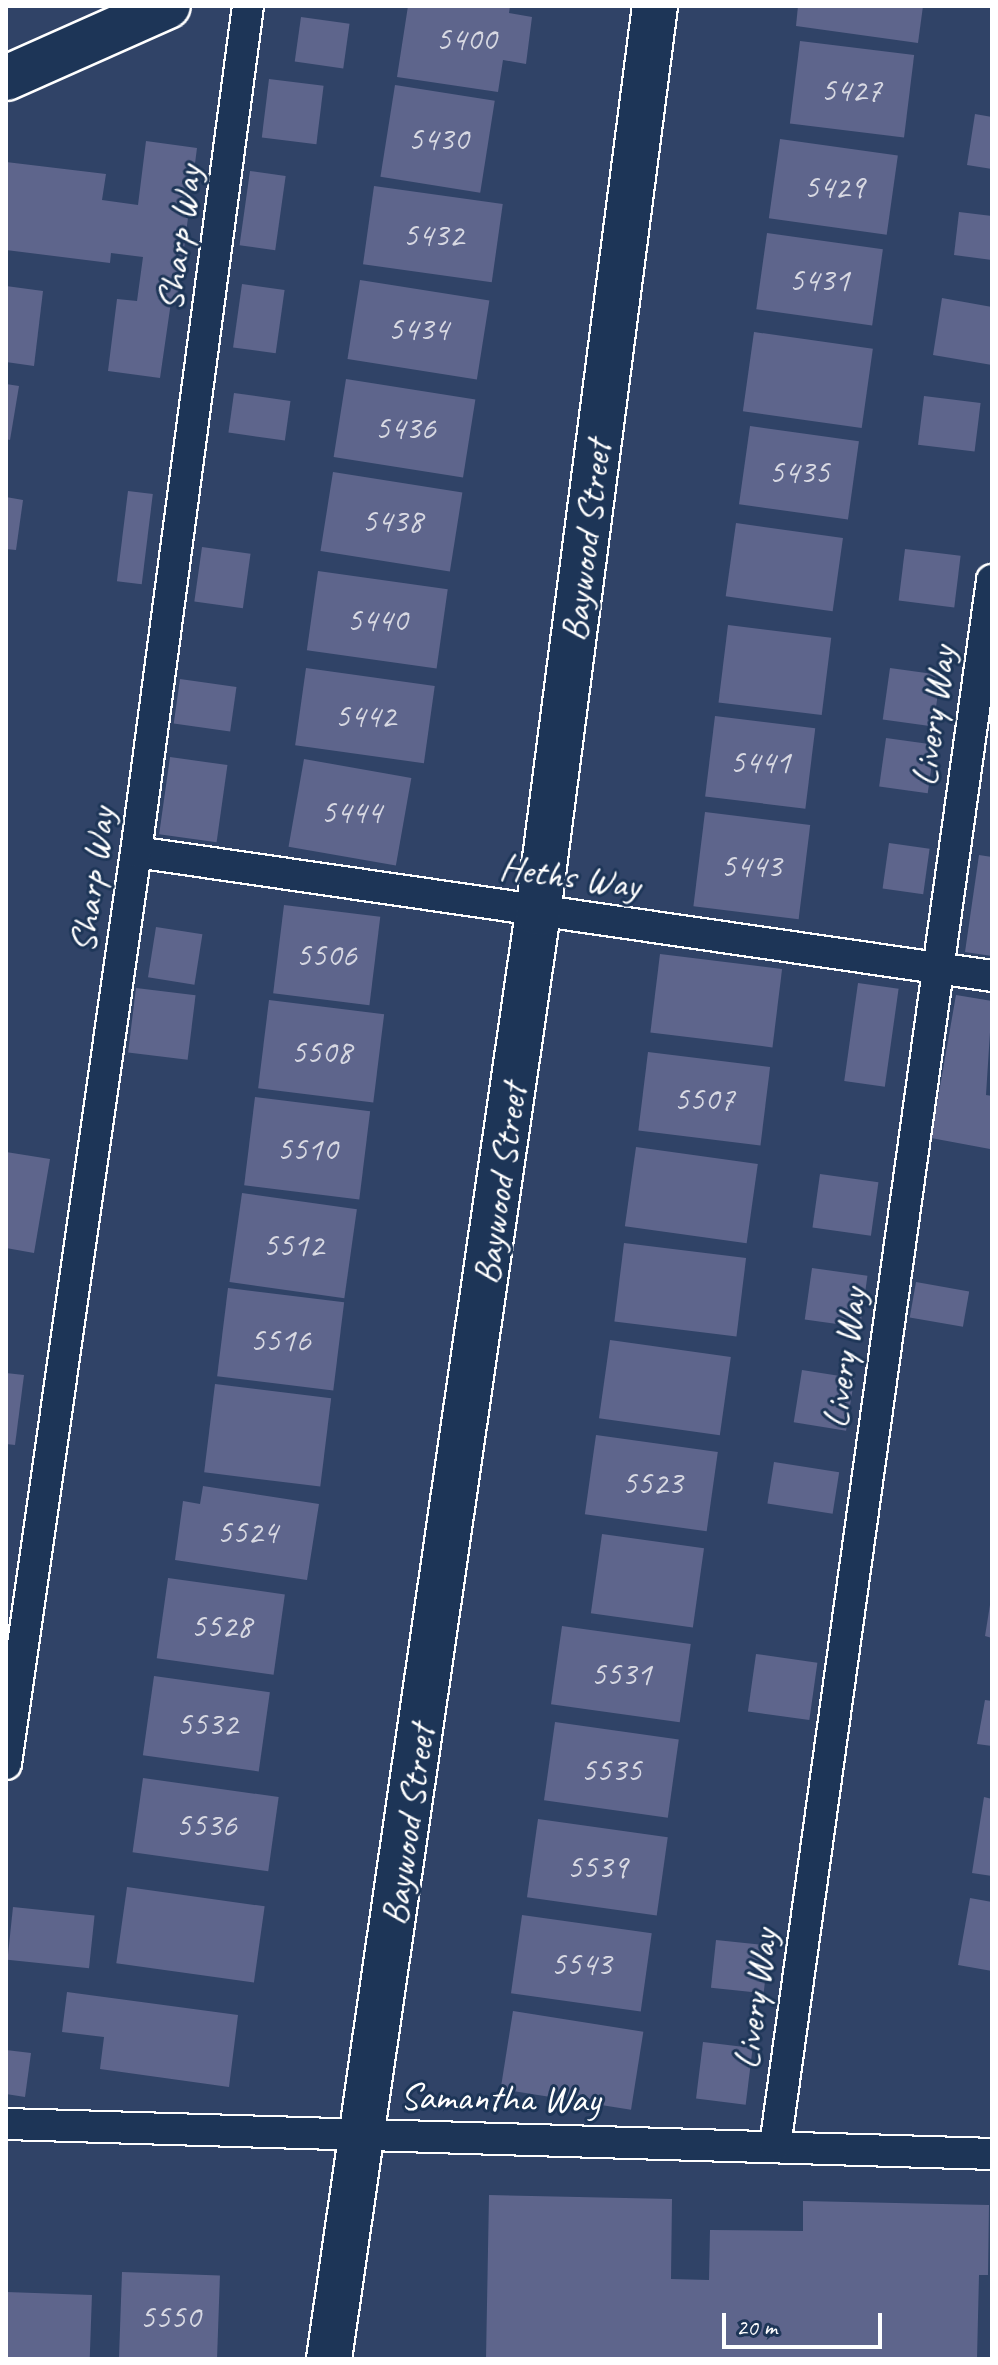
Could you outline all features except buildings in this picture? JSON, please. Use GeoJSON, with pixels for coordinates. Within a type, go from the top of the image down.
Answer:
{"type":"FeatureCollection","features":[{"type":"Feature","properties":{"kind":"street"},"geometry":{"type":"LineString","coordinates":[[6,78],[168,6]]}},
{"type":"Feature","properties":{"kind":"street","name":"Baywood Street"},"geometry":{"type":"LineString","coordinates":[[329,2359],[364,2135],[538,913],[655,6]]}},
{"type":"Feature","properties":{"kind":"lane","name":"Sharp Way"},"geometry":{"type":"LineString","coordinates":[[6,1764],[136,852],[248,6]]}},
{"type":"Feature","properties":{"kind":"lane","name":"Livery Way"},"geometry":{"type":"LineString","coordinates":[[775,2146],[992,580]]}},
{"type":"Feature","properties":{"kind":"lane","name":"Heths Way"},"geometry":{"type":"LineString","coordinates":[[136,852],[538,913],[992,976]]}},
{"type":"Feature","properties":{"kind":"lane","name":"Samantha Way"},"geometry":{"type":"LineString","coordinates":[[6,2124],[992,2154]]}}]}
